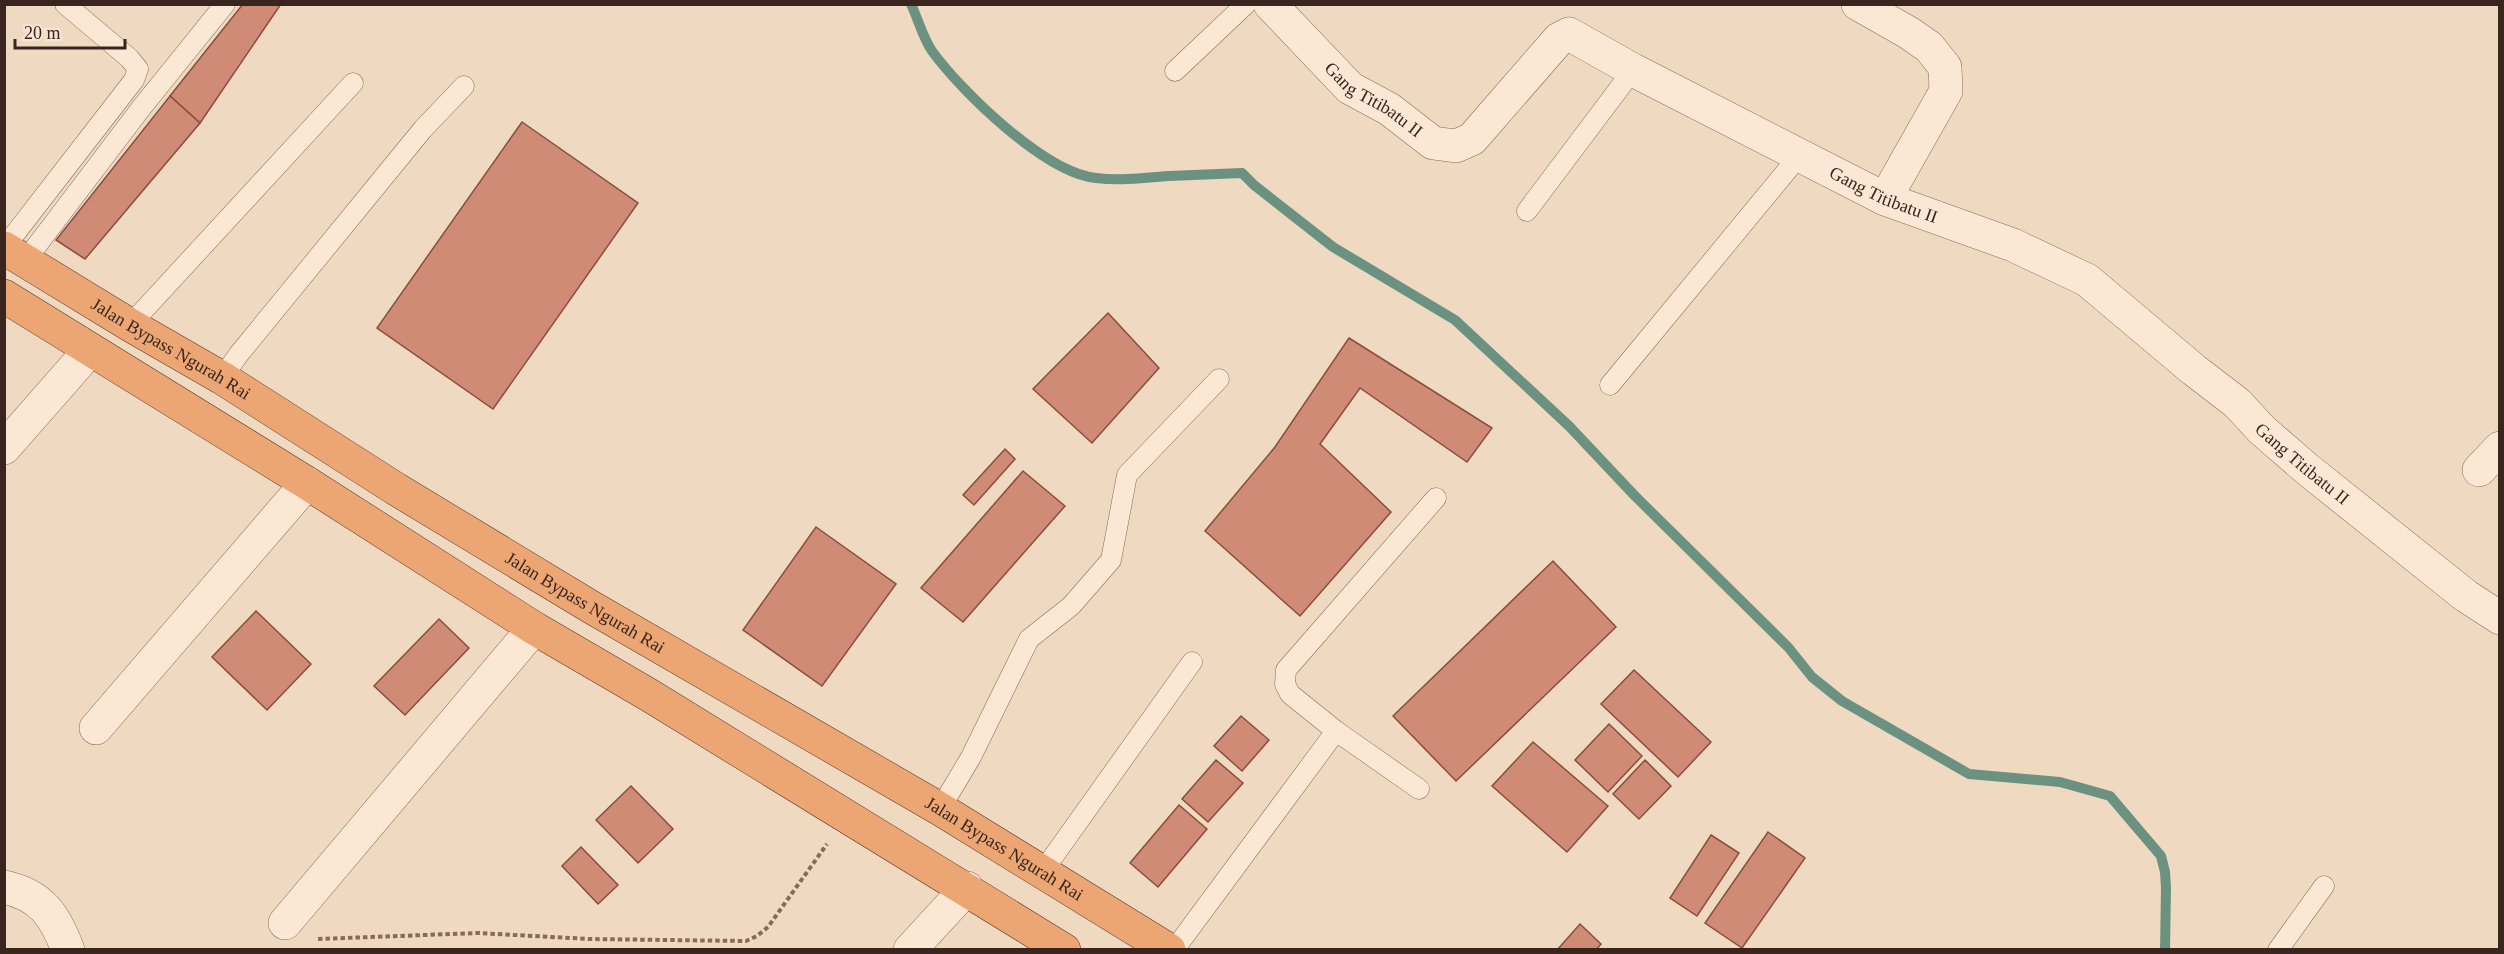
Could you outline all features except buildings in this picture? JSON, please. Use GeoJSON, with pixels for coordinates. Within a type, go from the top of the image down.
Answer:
{"type":"FeatureCollection","features":[{"type":"Feature","properties":{"kind":"highway","name":"Jalan Bypass Ngurah Rai"},"geometry":{"type":"LineString","coordinates":[[11,252],[222,378],[396,489],[591,608],[940,809],[1169,950]]}},
{"type":"Feature","properties":{"kind":"highway"},"geometry":{"type":"LineString","coordinates":[[4,296],[307,483],[534,628],[649,695],[1064,950]]}},
{"type":"Feature","properties":{"kind":"street","name":"Gang Titibatu II"},"geometry":{"type":"LineString","coordinates":[[1270,4],[1350,88],[1389,109],[1432,143],[1455,146],[1472,139],[1559,39],[1569,34],[1633,70],[1885,199],[2013,245],[2087,280],[2237,404],[2262,430],[2307,469],[2466,596],[2499,618]]}},
{"type":"Feature","properties":{"kind":"street"},"geometry":{"type":"LineString","coordinates":[[1858,4],[1929,46],[1945,67],[1946,91],[1885,199]]}},
{"type":"Feature","properties":{"kind":"street"},"geometry":{"type":"LineString","coordinates":[[4,448],[90,350]]}},
{"type":"Feature","properties":{"kind":"street"},"geometry":{"type":"LineString","coordinates":[[96,728],[307,483]]}},
{"type":"Feature","properties":{"kind":"street"},"geometry":{"type":"LineString","coordinates":[[285,923],[534,628]]}},
{"type":"Feature","properties":{"kind":"street"},"geometry":{"type":"LineString","coordinates":[[4,888],[21,891],[44,905],[61,931],[68,950]]}},
{"type":"Feature","properties":{"kind":"street"},"geometry":{"type":"LineString","coordinates":[[910,950],[966,888]]}},
{"type":"Feature","properties":{"kind":"lane"},"geometry":{"type":"LineString","coordinates":[[11,252],[134,80],[138,69],[129,58],[64,4]]}},
{"type":"Feature","properties":{"kind":"lane"},"geometry":{"type":"LineString","coordinates":[[11,252],[142,106],[225,4]]}},
{"type":"Feature","properties":{"kind":"lane"},"geometry":{"type":"LineString","coordinates":[[1175,71],[1246,4]]}},
{"type":"Feature","properties":{"kind":"lane"},"geometry":{"type":"LineString","coordinates":[[1527,211],[1633,70]]}},
{"type":"Feature","properties":{"kind":"lane"},"geometry":{"type":"LineString","coordinates":[[130,325],[353,83]]}},
{"type":"Feature","properties":{"kind":"lane"},"geometry":{"type":"LineString","coordinates":[[222,378],[239,354],[416,138],[464,86]]}},
{"type":"Feature","properties":{"kind":"lane"},"geometry":{"type":"LineString","coordinates":[[1610,385],[1799,156]]}},
{"type":"Feature","properties":{"kind":"lane"},"geometry":{"type":"LineString","coordinates":[[940,809],[971,757],[1029,639],[1071,606],[1111,560],[1127,475],[1219,379]]}},
{"type":"Feature","properties":{"kind":"lane"},"geometry":{"type":"LineString","coordinates":[[1419,789],[1336,731],[1290,694],[1285,684],[1286,670],[1436,498]]}},
{"type":"Feature","properties":{"kind":"lane"},"geometry":{"type":"LineString","coordinates":[[1043,871],[1192,662]]}},
{"type":"Feature","properties":{"kind":"lane"},"geometry":{"type":"LineString","coordinates":[[1174,950],[1336,731]]}},
{"type":"Feature","properties":{"kind":"lane"},"geometry":{"type":"LineString","coordinates":[[2278,950],[2324,886]]}},
{"type":"Feature","properties":{"kind":"path"},"geometry":{"type":"LineString","coordinates":[[285,923],[286,931],[298,940],[478,933],[590,939],[746,941],[768,927],[846,817]]}},
{"type":"Feature","properties":{"kind":"waterway"},"geometry":{"type":"LineString","coordinates":[[911,4],[929,46],[945,68],[1006,128],[1053,162],[1076,173],[1105,179],[1242,173],[1333,247],[1455,320],[1569,426],[1635,496],[1788,647],[1812,677],[1842,701],[1969,774],[2060,782],[2110,796],[2161,856],[2166,888],[2165,950]]}}]}
